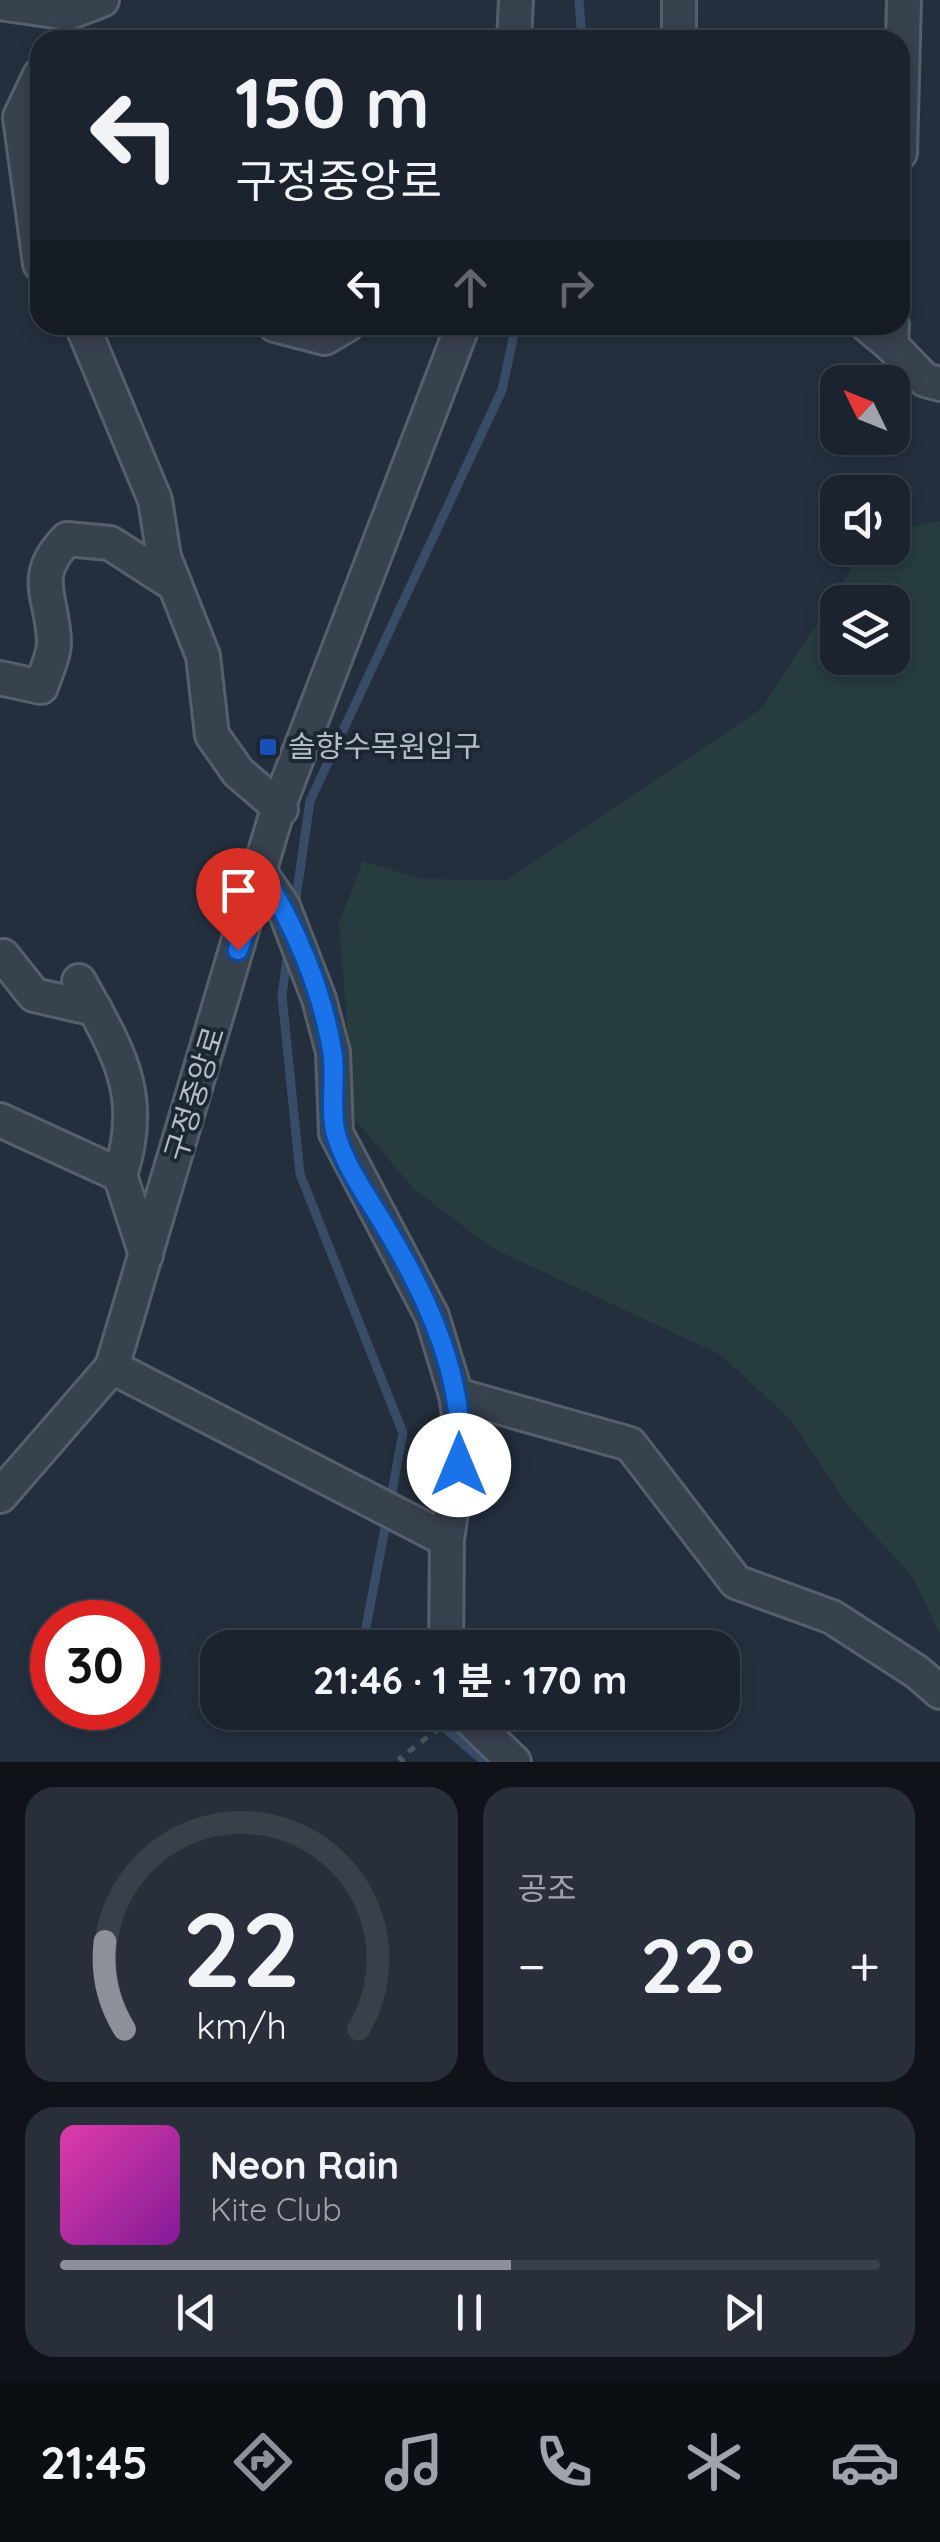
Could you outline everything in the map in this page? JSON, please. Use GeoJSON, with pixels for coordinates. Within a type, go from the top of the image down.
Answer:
{"type":"FeatureCollection","features":[{"type":"Feature","properties":{"kind":"street"},"geometry":{"type":"LineString","coordinates":[[0,3],[50,26],[68,13],[102,0]]}},
{"type":"Feature","properties":{"kind":"street"},"geometry":{"type":"LineString","coordinates":[[514,30],[516,0]]}},
{"type":"Feature","properties":{"kind":"street"},"geometry":{"type":"LineString","coordinates":[[679,0],[679,30]]}},
{"type":"Feature","properties":{"kind":"street"},"geometry":{"type":"LineString","coordinates":[[903,30],[904,0]]}},
{"type":"Feature","properties":{"kind":"street"},"geometry":{"type":"LineString","coordinates":[[30,96],[20,116],[30,190]]}},
{"type":"Feature","properties":{"kind":"street"},"geometry":{"type":"LineString","coordinates":[[86,335],[156,500],[164,556],[203,656],[212,736],[238,772],[281,809]]}},
{"type":"Feature","properties":{"kind":"street","name":"구정중앙로"},"geometry":{"type":"LineString","coordinates":[[0,1496],[112,1367],[281,809],[450,335]]}},
{"type":"Feature","properties":{"kind":"street"},"geometry":{"type":"LineString","coordinates":[[886,335],[925,380],[940,384]]}},
{"type":"Feature","properties":{"kind":"street"},"geometry":{"type":"LineString","coordinates":[[0,678],[41,688],[54,643],[44,594],[48,558],[67,539],[110,543],[175,585]]}},
{"type":"Feature","properties":{"kind":"street"},"geometry":{"type":"LineString","coordinates":[[262,874],[282,906],[320,999],[333,1052],[336,1134],[432,1316],[456,1395],[462,1435],[435,1536],[444,1630]]}},
{"type":"Feature","properties":{"kind":"street"},"geometry":{"type":"LineString","coordinates":[[2,956],[34,995],[87,995],[119,1052],[132,1100],[130,1143],[120,1174],[146,1255]]}},
{"type":"Feature","properties":{"kind":"street"},"geometry":{"type":"LineString","coordinates":[[0,1120],[120,1174]]}},
{"type":"Feature","properties":{"kind":"street"},"geometry":{"type":"LineString","coordinates":[[112,1367],[435,1536]]}},
{"type":"Feature","properties":{"kind":"street"},"geometry":{"type":"LineString","coordinates":[[456,1395],[630,1444],[736,1582],[832,1617],[917,1672],[940,1692]]}},
{"type":"Feature","properties":{"kind":"street"},"geometry":{"type":"LineString","coordinates":[[475,1730],[514,1762]]}},
{"type":"Feature","properties":{"kind":"path"},"geometry":{"type":"LineString","coordinates":[[404,1762],[400,1758],[438,1730]]}},
{"type":"Feature","properties":{"kind":"green space"},"geometry":{"type":"Polygon","coordinates":[[[940,521],[940,1634],[912,1576],[849,1507],[791,1420],[721,1355],[492,1248],[414,1189],[355,1120],[339,923],[363,861],[422,879],[507,880],[762,708],[820,618],[820,675],[910,675],[910,585],[841,585],[854,565],[910,565],[910,527],[940,521]]]}},
{"type":"Feature","properties":{"kind":"waterway"},"geometry":{"type":"LineString","coordinates":[[579,0],[581,30]]}},
{"type":"Feature","properties":{"kind":"waterway"},"geometry":{"type":"LineString","coordinates":[[295,905],[310,801],[502,390],[514,335]]}},
{"type":"Feature","properties":{"kind":"waterway"},"geometry":{"type":"LineString","coordinates":[[288,950],[282,996],[300,1174],[403,1433],[390,1502]]}},
{"type":"Feature","properties":{"kind":"waterway"},"geometry":{"type":"LineString","coordinates":[[365,1630],[387,1518]]}},
{"type":"Feature","properties":{"kind":"waterway"},"geometry":{"type":"LineString","coordinates":[[447,1730],[485,1762]]}},
{"type":"Feature","properties":{"kind":"place","name":"솔향수목원입구"},"geometry":{"type":"Point","coordinates":[268,747]}},
{"type":"Feature","properties":{"kind":"route"},"geometry":{"type":"LineString","coordinates":[[238,950],[262,874],[282,906],[320,999],[333,1052],[336,1134],[432,1316],[456,1395],[462,1435],[459,1465]]}}]}
